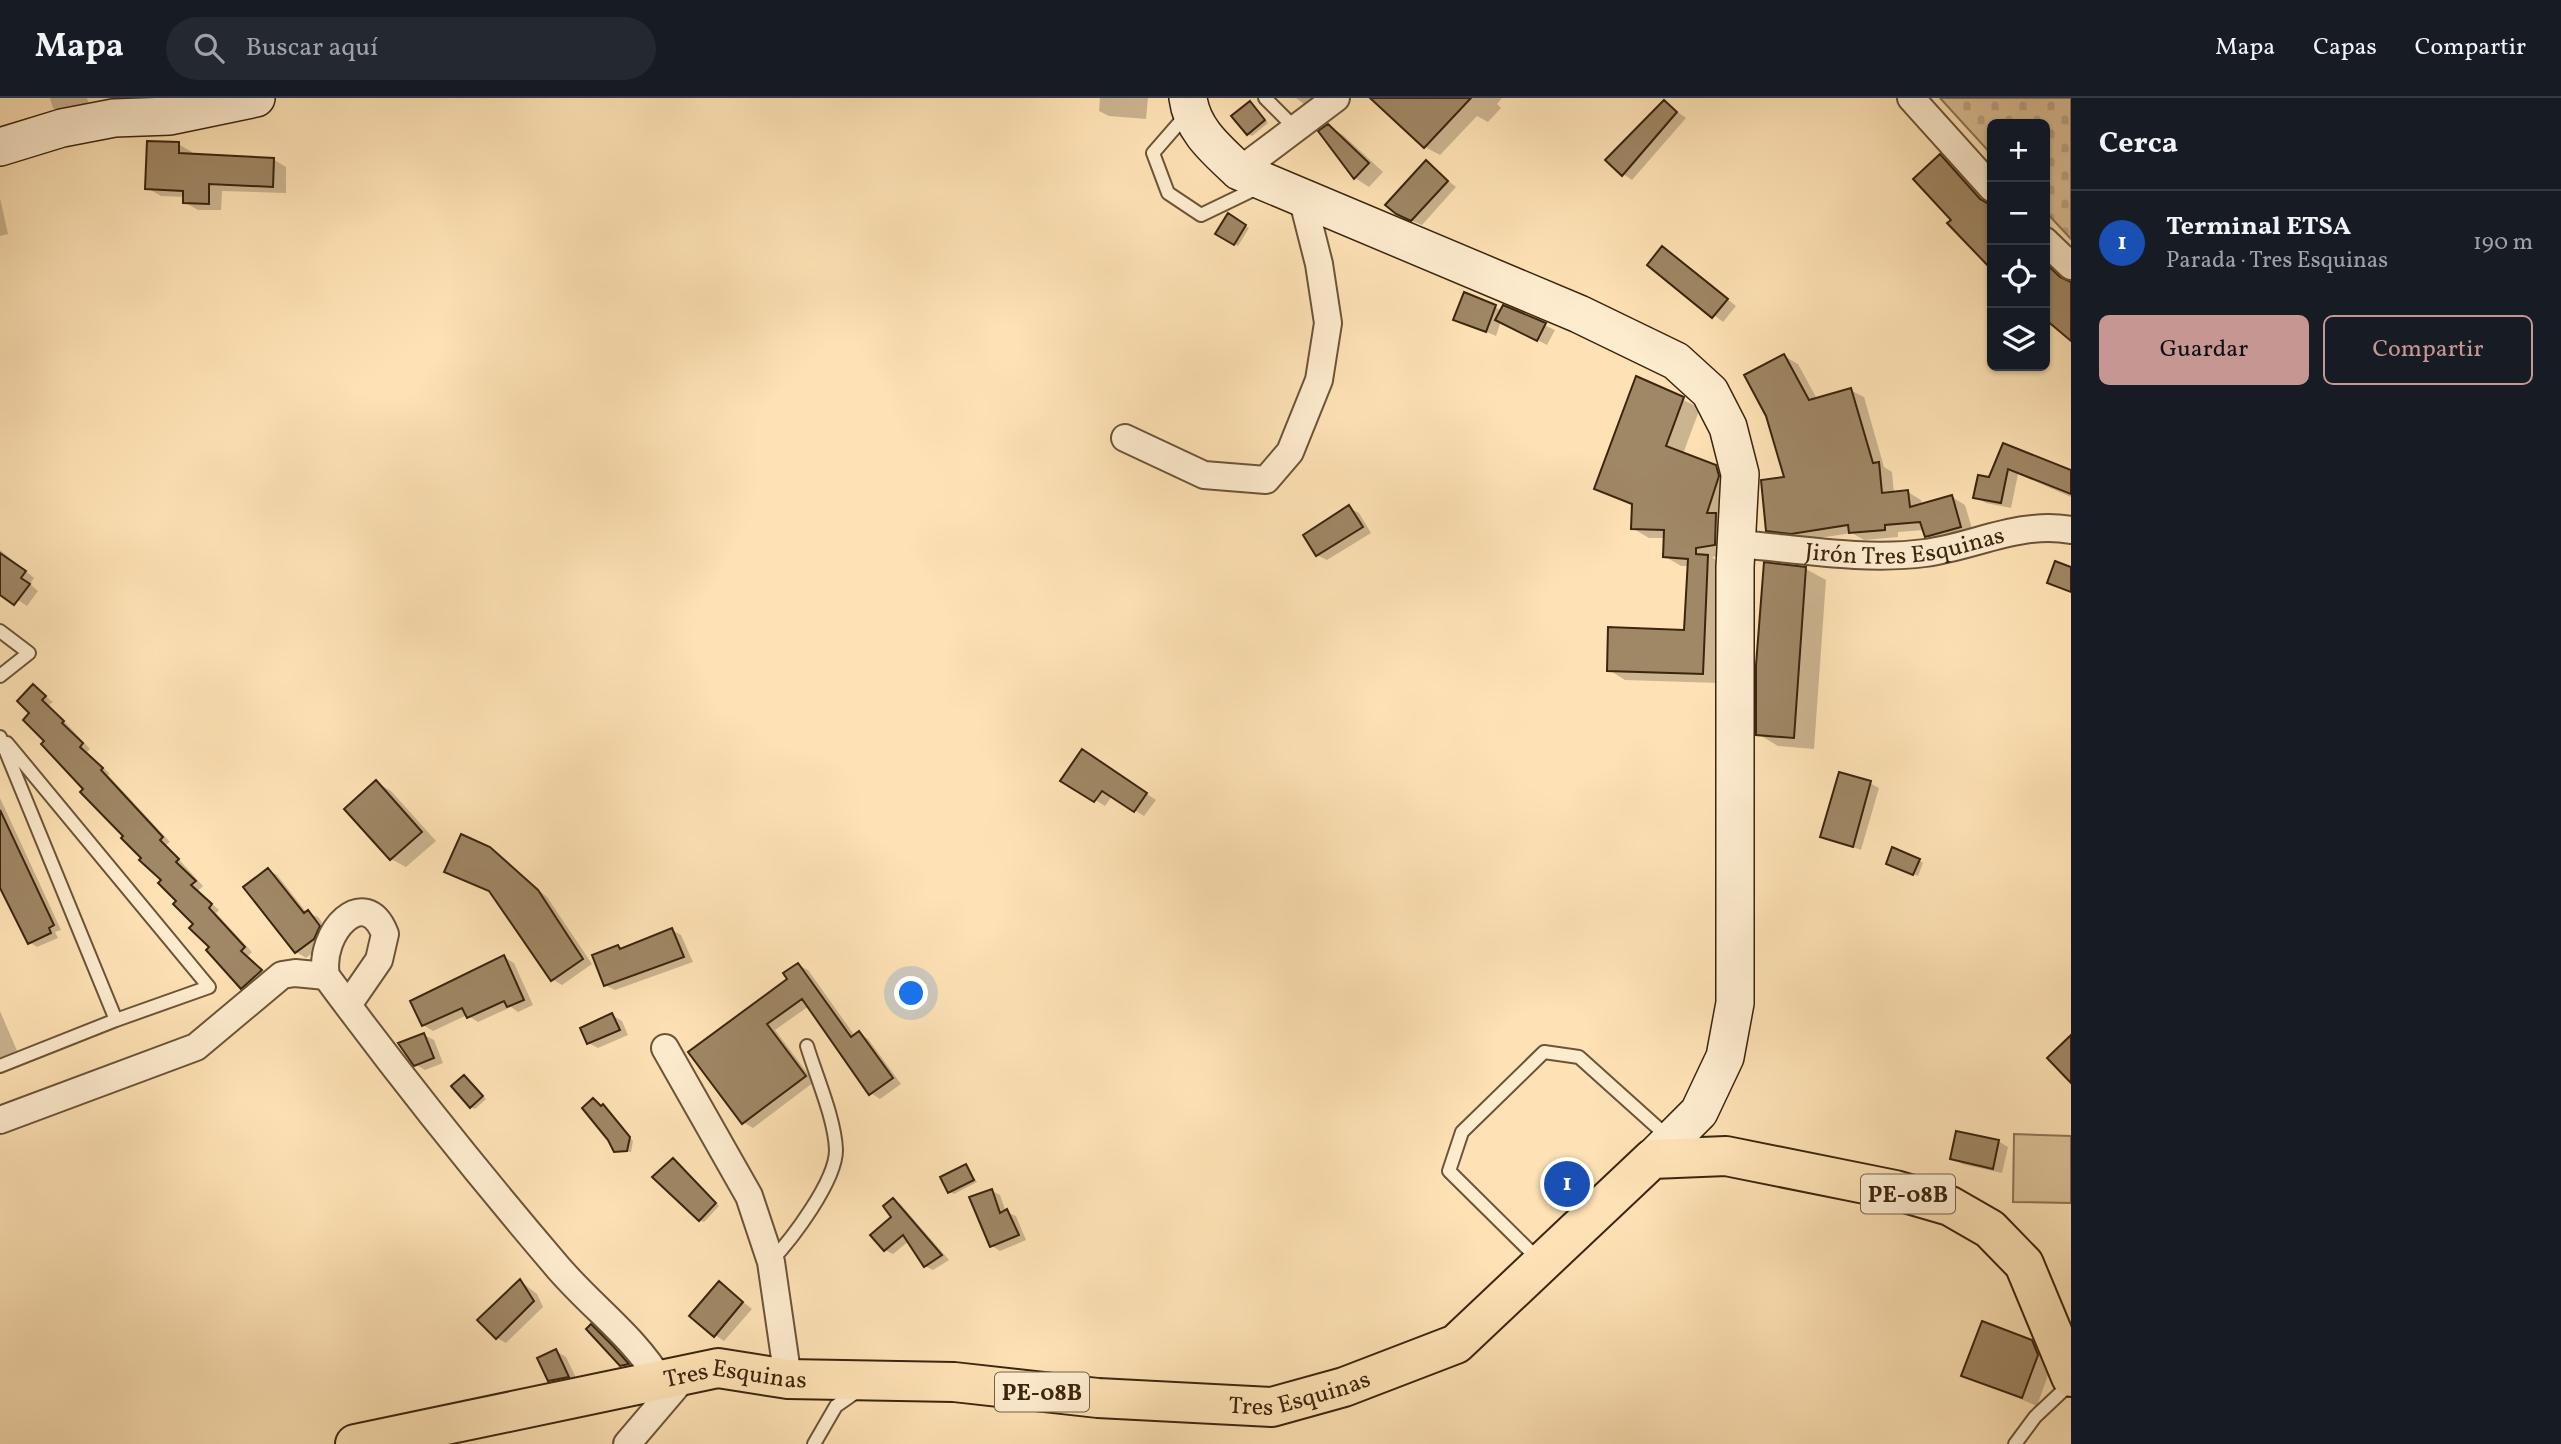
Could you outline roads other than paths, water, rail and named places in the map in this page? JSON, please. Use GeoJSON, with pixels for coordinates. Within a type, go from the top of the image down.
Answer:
{"type":"FeatureCollection","features":[{"type":"Feature","properties":{"kind":"highway","name":"Tres Esquinas"},"geometry":{"type":"LineString","coordinates":[[355,1444],[672,1380],[718,1368],[788,1379],[877,1378],[954,1382],[1098,1398],[1272,1408],[1344,1387],[1456,1345],[1662,1149]]}},
{"type":"Feature","properties":{"kind":"highway","name":"PE-08B"},"geometry":{"type":"LineString","coordinates":[[1662,1149],[1726,1156],[1895,1190],[1950,1206],[1990,1229],[2024,1264],[2071,1377]]}},
{"type":"Feature","properties":{"kind":"main road"},"geometry":{"type":"LineString","coordinates":[[0,148],[62,128],[114,118],[182,114],[256,98]]}},
{"type":"Feature","properties":{"kind":"main road"},"geometry":{"type":"LineString","coordinates":[[1189,104],[1207,141],[1254,177],[1491,274],[1676,361],[1710,392],[1728,427],[1740,474],[1735,567],[1735,1003],[1725,1057],[1699,1112],[1662,1149]]}},
{"type":"Feature","properties":{"kind":"street"},"geometry":{"type":"LineString","coordinates":[[1254,177],[1295,128],[1336,98]]}},
{"type":"Feature","properties":{"kind":"street"},"geometry":{"type":"LineString","coordinates":[[1911,98],[1987,182]]}},
{"type":"Feature","properties":{"kind":"street"},"geometry":{"type":"LineString","coordinates":[[1125,439],[1204,475],[1266,480],[1290,452],[1319,380],[1328,323],[1319,264],[1302,197]]}},
{"type":"Feature","properties":{"kind":"street"},"geometry":{"type":"LineString","coordinates":[[2049,245],[2071,266]]}},
{"type":"Feature","properties":{"kind":"street","name":"Jirón Tres Esquinas"},"geometry":{"type":"LineString","coordinates":[[1738,544],[1859,553],[1923,553],[1988,539],[2020,528],[2047,526],[2071,530]]}},
{"type":"Feature","properties":{"kind":"street"},"geometry":{"type":"LineString","coordinates":[[348,1006],[379,960],[385,934],[376,920],[356,914],[339,923],[326,945],[326,976],[400,1078],[540,1246],[648,1360],[672,1380],[626,1444]]}},
{"type":"Feature","properties":{"kind":"street"},"geometry":{"type":"LineString","coordinates":[[0,1120],[196,1047],[282,975],[295,973],[326,976]]}},
{"type":"Feature","properties":{"kind":"street"},"geometry":{"type":"LineString","coordinates":[[665,1048],[749,1196],[771,1262],[788,1379]]}},
{"type":"Feature","properties":{"kind":"lane"},"geometry":{"type":"LineString","coordinates":[[1265,98],[1295,128]]}},
{"type":"Feature","properties":{"kind":"lane"},"geometry":{"type":"LineString","coordinates":[[1189,104],[1153,153],[1168,193],[1201,215],[1254,177]]}},
{"type":"Feature","properties":{"kind":"lane"},"geometry":{"type":"LineString","coordinates":[[0,631],[29,653],[0,676]]}},
{"type":"Feature","properties":{"kind":"lane"},"geometry":{"type":"LineString","coordinates":[[0,736],[209,987],[0,1066]]}},
{"type":"Feature","properties":{"kind":"lane"},"geometry":{"type":"LineString","coordinates":[[0,736],[116,1020]]}},
{"type":"Feature","properties":{"kind":"lane"},"geometry":{"type":"LineString","coordinates":[[771,1262],[788,1243],[827,1181],[836,1152],[807,1046]]}},
{"type":"Feature","properties":{"kind":"lane"},"geometry":{"type":"LineString","coordinates":[[1542,1263],[1449,1171],[1462,1132],[1513,1079],[1544,1052],[1579,1057],[1662,1149]]}},
{"type":"Feature","properties":{"kind":"lane"},"geometry":{"type":"LineString","coordinates":[[814,1444],[836,1406],[877,1378]]}},
{"type":"Feature","properties":{"kind":"lane"},"geometry":{"type":"LineString","coordinates":[[2015,1444],[2035,1417],[2071,1382]]}},
{"type":"Feature","properties":{"kind":"place","name":"Terminal ETSA"},"geometry":{"type":"Point","coordinates":[1567,1184]}}]}
